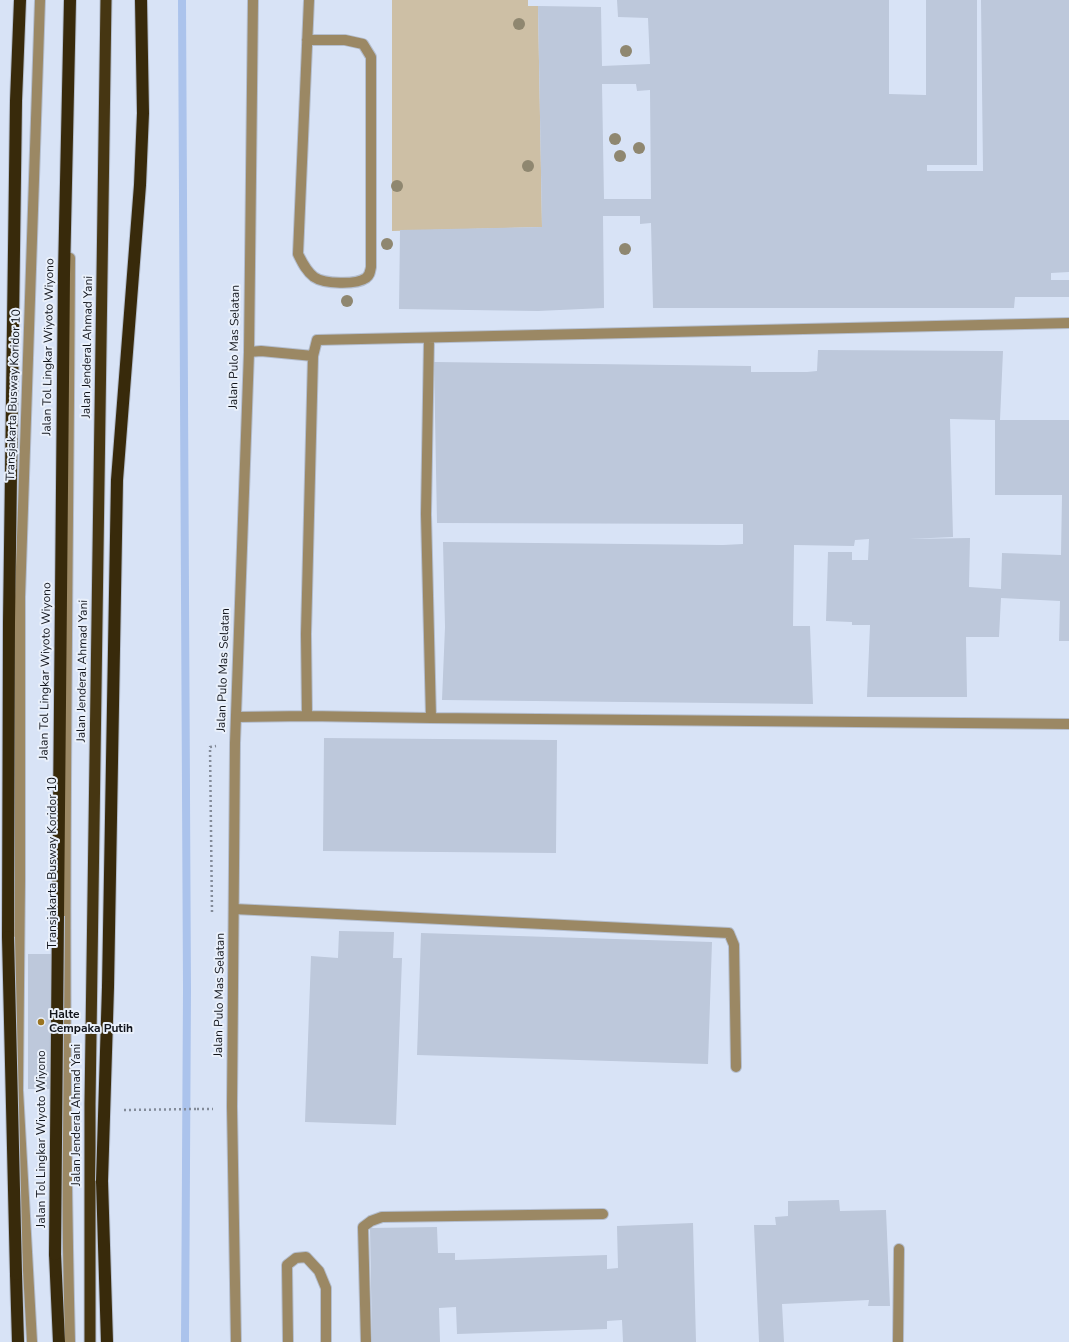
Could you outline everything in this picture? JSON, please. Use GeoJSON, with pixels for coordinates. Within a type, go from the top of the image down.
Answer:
{"type":"FeatureCollection","features":[{"type":"Feature","properties":{"kind":"highway"},"geometry":{"type":"LineString","coordinates":[[18,1342],[8,905],[9,574],[16,109],[20,0]]}},
{"type":"Feature","properties":{"kind":"highway","name":"Jalan Tol Lingkar Wiyoto Wiyono"},"geometry":{"type":"LineString","coordinates":[[59,1342],[55,1254],[64,274],[71,0]]}},
{"type":"Feature","properties":{"kind":"highway","name":"Jalan Jenderal Ahmad Yani"},"geometry":{"type":"LineString","coordinates":[[90,1342],[90,1103],[106,0]]}},
{"type":"Feature","properties":{"kind":"highway"},"geometry":{"type":"LineString","coordinates":[[107,1342],[102,1182],[108,995],[117,480],[140,185],[143,113],[141,0]]}},
{"type":"Feature","properties":{"kind":"street","name":"Transjakarta Busway Koridor 10"},"geometry":{"type":"LineString","coordinates":[[32,1342],[18,1090],[20,597],[40,0]]}},
{"type":"Feature","properties":{"kind":"street","name":"Transjakarta Busway Koridor 10"},"geometry":{"type":"LineString","coordinates":[[70,1342],[66,1200],[66,841],[71,0]]}},
{"type":"Feature","properties":{"kind":"street","name":"Jalan Pulo Mas Selatan"},"geometry":{"type":"LineString","coordinates":[[236,1342],[232,1106],[236,717],[249,352],[254,0]]}},
{"type":"Feature","properties":{"kind":"street"},"geometry":{"type":"LineString","coordinates":[[308,40],[345,40],[363,44],[371,57],[371,267],[370,273],[365,278],[356,282],[329,282],[315,278],[306,269],[298,254],[309,0]]}},
{"type":"Feature","properties":{"kind":"street"},"geometry":{"type":"LineString","coordinates":[[306,716],[306,634],[313,356],[317,340],[429,339],[1069,323]]}},
{"type":"Feature","properties":{"kind":"street"},"geometry":{"type":"LineString","coordinates":[[429,339],[426,514],[431,718]]}},
{"type":"Feature","properties":{"kind":"street"},"geometry":{"type":"LineString","coordinates":[[249,352],[261,351],[313,356]]}},
{"type":"Feature","properties":{"kind":"street"},"geometry":{"type":"LineString","coordinates":[[236,717],[306,716],[1069,724]]}},
{"type":"Feature","properties":{"kind":"street"},"geometry":{"type":"LineString","coordinates":[[234,909],[729,933],[734,945],[736,1067]]}},
{"type":"Feature","properties":{"kind":"street"},"geometry":{"type":"LineString","coordinates":[[366,1342],[363,1227],[371,1221],[382,1217],[603,1214]]}},
{"type":"Feature","properties":{"kind":"street"},"geometry":{"type":"LineString","coordinates":[[898,1342],[899,1249]]}},
{"type":"Feature","properties":{"kind":"street"},"geometry":{"type":"LineString","coordinates":[[288,1342],[287,1266],[296,1258],[306,1257],[319,1271],[326,1288],[326,1342]]}},
{"type":"Feature","properties":{"kind":"path"},"geometry":{"type":"LineString","coordinates":[[197,1109],[215,1109]]}},
{"type":"Feature","properties":{"kind":"shaded area"},"geometry":{"type":"Polygon","coordinates":[[[392,0],[528,0],[528,6],[538,6],[542,227],[392,231],[392,0]]]}},
{"type":"Feature","properties":{"kind":"building"},"geometry":{"type":"Polygon","coordinates":[[[617,0],[889,0],[889,94],[926,95],[926,0],[977,0],[977,165],[927,165],[927,171],[983,171],[981,0],[1069,0],[1069,272],[1051,273],[1051,280],[1069,280],[1069,297],[1015,297],[1014,308],[653,308],[651,223],[640,224],[640,216],[603,216],[604,308],[538,311],[399,309],[400,230],[542,227],[538,6],[601,7],[602,66],[650,64],[648,18],[618,17],[617,0]],[[602,84],[604,199],[651,199],[650,90],[637,91],[636,84],[602,84]]]}},
{"type":"Feature","properties":{"kind":"building"},"geometry":{"type":"Polygon","coordinates":[[[818,350],[1003,351],[1000,420],[1069,420],[1069,641],[1059,641],[1060,601],[1001,598],[999,637],[966,637],[967,697],[867,697],[870,625],[852,625],[852,622],[826,621],[828,552],[852,552],[852,560],[868,560],[869,539],[855,540],[854,546],[794,545],[793,626],[810,626],[813,704],[442,700],[445,627],[443,542],[743,544],[743,524],[437,523],[434,362],[751,366],[751,372],[817,371],[818,350]],[[950,419],[953,537],[908,539],[970,538],[969,587],[1001,589],[1002,553],[1061,555],[1062,495],[995,495],[995,420],[950,419]]]}},
{"type":"Feature","properties":{"kind":"building"},"geometry":{"type":"Polygon","coordinates":[[[324,738],[557,740],[556,853],[323,851],[324,738]]]}},
{"type":"Feature","properties":{"kind":"building"},"geometry":{"type":"Polygon","coordinates":[[[339,931],[394,932],[393,958],[402,958],[396,1125],[305,1122],[311,956],[338,958],[339,931]]]}},
{"type":"Feature","properties":{"kind":"building"},"geometry":{"type":"Polygon","coordinates":[[[421,933],[712,942],[708,1064],[417,1055],[421,933]]]}},
{"type":"Feature","properties":{"kind":"building","name":"Halte Cempaka Putih"},"geometry":{"type":"Polygon","coordinates":[[[28,954],[54,954],[54,1089],[28,1089],[28,954]]]}},
{"type":"Feature","properties":{"kind":"building"},"geometry":{"type":"Polygon","coordinates":[[[839,1200],[840,1211],[886,1210],[890,1306],[868,1306],[869,1300],[782,1304],[784,1342],[759,1342],[754,1225],[776,1225],[775,1217],[788,1216],[788,1201],[839,1200]]]}},
{"type":"Feature","properties":{"kind":"building"},"geometry":{"type":"Polygon","coordinates":[[[693,1223],[696,1342],[623,1342],[622,1320],[607,1321],[607,1329],[457,1334],[456,1307],[439,1308],[440,1342],[372,1342],[370,1228],[437,1227],[438,1253],[455,1253],[455,1260],[607,1255],[607,1269],[618,1268],[617,1226],[693,1223]]]}},
{"type":"Feature","properties":{"kind":"waterway"},"geometry":{"type":"LineString","coordinates":[[182,0],[187,989],[185,1342]]}},
{"type":"Feature","properties":{"kind":"place","name":"Halte Cempaka Putih"},"geometry":{"type":"Point","coordinates":[41,1022]}}]}
